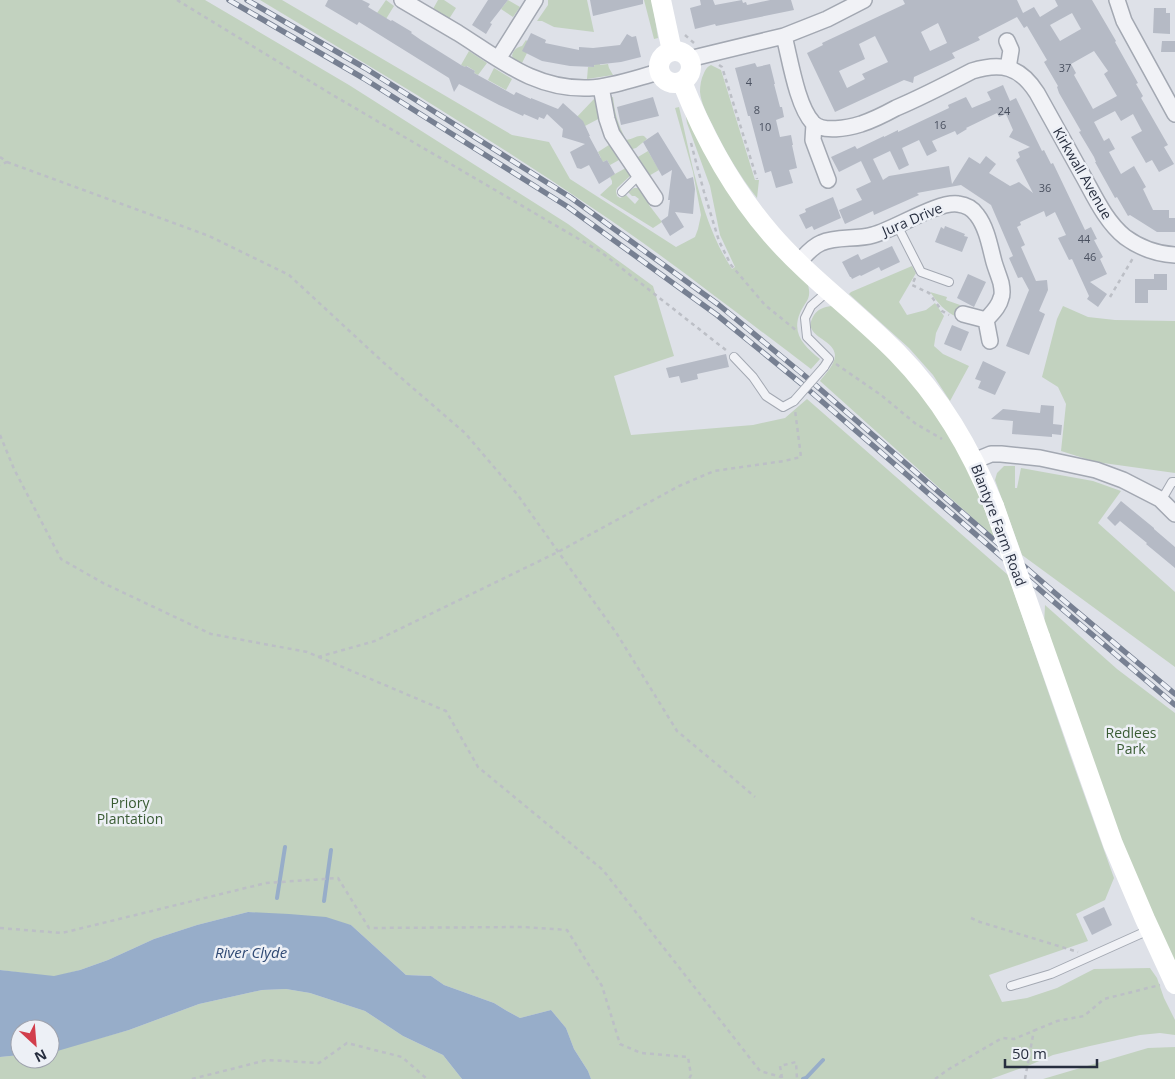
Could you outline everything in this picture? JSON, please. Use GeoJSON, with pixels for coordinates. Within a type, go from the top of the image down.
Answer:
{"type":"FeatureCollection","features":[{"type":"Feature","properties":{"kind":"main road"},"geometry":{"type":"LineString","coordinates":[[661,0],[690,55],[691,64],[690,74],[682,82],[671,83],[662,77],[658,66],[667,53],[690,55]]}},
{"type":"Feature","properties":{"kind":"main road","name":"Blantyre Farm Road"},"geometry":{"type":"LineString","coordinates":[[682,82],[707,139],[729,179],[762,224],[798,263],[881,338],[912,369],[942,406],[970,453],[994,506],[1121,866],[1174,982]]}},
{"type":"Feature","properties":{"kind":"street"},"geometry":{"type":"LineString","coordinates":[[402,0],[498,59],[528,76],[545,82],[579,88],[601,87],[659,72]]}},
{"type":"Feature","properties":{"kind":"street"},"geometry":{"type":"LineString","coordinates":[[498,59],[535,0]]}},
{"type":"Feature","properties":{"kind":"street"},"geometry":{"type":"LineString","coordinates":[[690,55],[784,36],[827,19],[864,0]]}},
{"type":"Feature","properties":{"kind":"street"},"geometry":{"type":"LineString","coordinates":[[1117,0],[1124,21],[1175,114]]}},
{"type":"Feature","properties":{"kind":"street"},"geometry":{"type":"LineString","coordinates":[[784,36],[798,92],[808,117],[819,127],[829,129],[859,124],[926,95],[972,72],[986,68],[1008,68],[1011,50],[1007,40]]}},
{"type":"Feature","properties":{"kind":"street","name":"Kirkwall Avenue"},"geometry":{"type":"LineString","coordinates":[[1008,68],[1023,76],[1032,85],[1102,210],[1113,224],[1124,236],[1140,246],[1165,254],[1175,255]]}},
{"type":"Feature","properties":{"kind":"street"},"geometry":{"type":"LineString","coordinates":[[601,87],[607,120],[612,134],[655,198]]}},
{"type":"Feature","properties":{"kind":"street"},"geometry":{"type":"LineString","coordinates":[[814,124],[813,140],[828,180]]}},
{"type":"Feature","properties":{"kind":"street","name":"Jura Drive"},"geometry":{"type":"LineString","coordinates":[[798,263],[818,244],[827,241],[874,235],[949,204],[958,204],[969,208],[977,215],[983,226],[1002,285],[1002,297],[999,305],[986,320]]}},
{"type":"Feature","properties":{"kind":"street"},"geometry":{"type":"LineString","coordinates":[[963,314],[986,320],[990,341]]}},
{"type":"Feature","properties":{"kind":"street"},"geometry":{"type":"LineString","coordinates":[[970,453],[1040,458],[1096,470],[1123,480],[1160,500],[1175,514]]}},
{"type":"Feature","properties":{"kind":"lane"},"geometry":{"type":"LineString","coordinates":[[622,192],[639,175]]}},
{"type":"Feature","properties":{"kind":"lane"},"geometry":{"type":"LineString","coordinates":[[897,225],[921,272],[949,282]]}},
{"type":"Feature","properties":{"kind":"lane"},"geometry":{"type":"LineString","coordinates":[[734,357],[753,377],[766,396],[783,406],[794,401],[829,360],[807,336],[805,318],[811,306],[829,291]]}},
{"type":"Feature","properties":{"kind":"lane"},"geometry":{"type":"LineString","coordinates":[[1160,500],[1172,482],[1175,482]]}},
{"type":"Feature","properties":{"kind":"lane"},"geometry":{"type":"LineString","coordinates":[[1011,986],[1052,974],[1149,930]]}},
{"type":"Feature","properties":{"kind":"path"},"geometry":{"type":"LineString","coordinates":[[177,0],[331,94],[601,252],[734,357]]}},
{"type":"Feature","properties":{"kind":"path"},"geometry":{"type":"LineString","coordinates":[[685,35],[690,55],[722,67],[757,179]]}},
{"type":"Feature","properties":{"kind":"path"},"geometry":{"type":"LineString","coordinates":[[689,137],[720,241],[731,265],[765,305],[801,334],[807,336]]}},
{"type":"Feature","properties":{"kind":"path"},"geometry":{"type":"LineString","coordinates":[[0,157],[7,162],[209,236],[289,275],[384,363],[465,432],[517,494],[617,634],[677,731],[754,797]]}},
{"type":"Feature","properties":{"kind":"path"},"geometry":{"type":"LineString","coordinates":[[0,165],[7,162]]}},
{"type":"Feature","properties":{"kind":"path"},"geometry":{"type":"LineString","coordinates":[[1110,297],[1140,246]]}},
{"type":"Feature","properties":{"kind":"path"},"geometry":{"type":"LineString","coordinates":[[921,272],[917,273],[912,285],[929,294],[942,311],[952,318],[958,319],[960,314],[963,314]]}},
{"type":"Feature","properties":{"kind":"path"},"geometry":{"type":"LineString","coordinates":[[829,360],[881,395],[916,424],[970,453]]}},
{"type":"Feature","properties":{"kind":"path"},"geometry":{"type":"LineString","coordinates":[[318,657],[375,641],[558,552],[679,486],[714,471],[801,457],[794,401]]}},
{"type":"Feature","properties":{"kind":"path"},"geometry":{"type":"LineString","coordinates":[[0,434],[14,469],[61,559],[103,583],[211,634],[307,652],[446,712],[478,767],[603,870],[760,1071],[782,1078],[780,1066],[796,1062],[797,1078]]}},
{"type":"Feature","properties":{"kind":"path"},"geometry":{"type":"LineString","coordinates":[[0,928],[62,933],[266,883],[338,878],[369,928],[524,927],[567,930],[602,986],[620,1044],[641,1053],[688,1056],[691,1075],[689,1079]]}},
{"type":"Feature","properties":{"kind":"path"},"geometry":{"type":"LineString","coordinates":[[971,918],[1091,956]]}},
{"type":"Feature","properties":{"kind":"path"},"geometry":{"type":"LineString","coordinates":[[935,1079],[949,1068],[1002,1038],[1014,1039],[1057,1020],[1084,1016],[1104,999],[1174,982]]}},
{"type":"Feature","properties":{"kind":"path"},"geometry":{"type":"LineString","coordinates":[[1025,1079],[1034,1030]]}},
{"type":"Feature","properties":{"kind":"path"},"geometry":{"type":"LineString","coordinates":[[192,1079],[267,1060],[319,1063],[347,1043],[402,1057],[426,1079]]}},
{"type":"Feature","properties":{"kind":"green space","name":"Priory Plantation"},"geometry":{"type":"Polygon","coordinates":[[[0,0],[205,0],[349,85],[568,224],[653,286],[674,356],[614,376],[631,435],[753,425],[785,418],[807,399],[1008,575],[1114,878],[1105,900],[1076,914],[1088,941],[989,975],[1002,1002],[1027,998],[1057,988],[1094,969],[1150,968],[1157,978],[1175,1020],[1175,1035],[1160,1033],[1140,1035],[1090,1046],[1053,1055],[991,1079],[591,1079],[574,1049],[566,1028],[551,1010],[520,1018],[494,1003],[444,985],[431,976],[406,975],[351,925],[248,912],[197,925],[154,939],[108,960],[54,977],[0,970],[0,0]]]}},
{"type":"Feature","properties":{"kind":"green space"},"geometry":{"type":"Polygon","coordinates":[[[260,0],[282,0],[512,135],[549,142],[570,179],[676,247],[695,237],[701,215],[693,172],[675,108],[679,107],[693,170],[705,211],[721,251],[732,269],[735,267],[720,235],[710,186],[687,123],[684,105],[808,285],[809,297],[800,313],[797,327],[798,334],[809,350],[820,359],[811,369],[677,267],[594,209],[387,76],[260,0]]]}},
{"type":"Feature","properties":{"kind":"green space"},"geometry":{"type":"Polygon","coordinates":[[[386,0],[394,6],[386,19],[377,13],[386,0]]]}},
{"type":"Feature","properties":{"kind":"green space"},"geometry":{"type":"Polygon","coordinates":[[[438,0],[444,0],[456,8],[449,19],[433,9],[438,0]]]}},
{"type":"Feature","properties":{"kind":"green space"},"geometry":{"type":"Polygon","coordinates":[[[508,0],[520,7],[513,17],[501,9],[508,0]]]}},
{"type":"Feature","properties":{"kind":"green space"},"geometry":{"type":"Polygon","coordinates":[[[548,0],[587,0],[594,32],[554,27],[542,21],[537,21],[548,5],[548,0]]]}},
{"type":"Feature","properties":{"kind":"green space"},"geometry":{"type":"Polygon","coordinates":[[[644,0],[652,0],[658,38],[654,39],[644,0]]]}},
{"type":"Feature","properties":{"kind":"green space"},"geometry":{"type":"Polygon","coordinates":[[[526,40],[527,53],[522,63],[512,56],[514,50],[522,46],[526,40]]]}},
{"type":"Feature","properties":{"kind":"green space"},"geometry":{"type":"Polygon","coordinates":[[[469,51],[487,63],[478,75],[467,66],[461,65],[469,51]]]}},
{"type":"Feature","properties":{"kind":"green space"},"geometry":{"type":"Polygon","coordinates":[[[595,56],[599,56],[600,65],[608,64],[613,75],[587,79],[588,67],[594,67],[595,56]]]}},
{"type":"Feature","properties":{"kind":"green space"},"geometry":{"type":"Polygon","coordinates":[[[711,65],[721,70],[755,180],[759,180],[757,198],[727,153],[703,104],[700,92],[701,82],[705,70],[711,65]]]}},
{"type":"Feature","properties":{"kind":"green space"},"geometry":{"type":"Polygon","coordinates":[[[494,68],[512,79],[506,90],[488,80],[494,68]]]}},
{"type":"Feature","properties":{"kind":"green space"},"geometry":{"type":"Polygon","coordinates":[[[613,97],[617,119],[626,140],[642,136],[647,139],[636,148],[629,150],[616,129],[609,98],[613,97]]]}},
{"type":"Feature","properties":{"kind":"green space"},"geometry":{"type":"Polygon","coordinates":[[[594,99],[599,102],[602,117],[585,126],[574,120],[594,99]]]}},
{"type":"Feature","properties":{"kind":"green space"},"geometry":{"type":"Polygon","coordinates":[[[612,143],[621,157],[619,160],[610,165],[607,160],[595,166],[593,163],[601,158],[598,152],[612,143]]]}},
{"type":"Feature","properties":{"kind":"green space"},"geometry":{"type":"Polygon","coordinates":[[[648,151],[659,170],[647,177],[636,160],[648,151]]]}},
{"type":"Feature","properties":{"kind":"green space"},"geometry":{"type":"Polygon","coordinates":[[[628,168],[630,176],[617,188],[617,196],[620,198],[626,195],[635,204],[639,199],[628,192],[634,188],[640,188],[650,199],[649,205],[662,222],[653,228],[600,195],[612,184],[611,176],[628,168]]]}},
{"type":"Feature","properties":{"kind":"green space"},"geometry":{"type":"Polygon","coordinates":[[[912,266],[916,273],[899,302],[907,315],[926,310],[935,303],[944,316],[936,333],[934,346],[943,354],[969,366],[950,401],[933,375],[909,348],[849,294],[912,266]]]}},
{"type":"Feature","properties":{"kind":"green space"},"geometry":{"type":"Polygon","coordinates":[[[930,292],[947,297],[946,300],[960,305],[957,317],[942,307],[930,292]]]}},
{"type":"Feature","properties":{"kind":"green space"},"geometry":{"type":"Polygon","coordinates":[[[831,306],[889,355],[941,418],[977,488],[994,537],[820,381],[832,366],[835,355],[833,349],[814,333],[811,328],[811,322],[817,311],[831,306]]]}},
{"type":"Feature","properties":{"kind":"green space"},"geometry":{"type":"Polygon","coordinates":[[[1063,306],[1088,317],[1115,320],[1175,321],[1175,473],[1096,462],[1061,451],[1066,404],[1058,387],[1042,377],[1057,319],[1063,306]]]}},
{"type":"Feature","properties":{"kind":"green space"},"geometry":{"type":"Polygon","coordinates":[[[1004,466],[1015,466],[1015,488],[1017,488],[1021,468],[1093,481],[1121,491],[1098,523],[1175,592],[1175,667],[1022,555],[995,480],[997,473],[1004,466]]]}},
{"type":"Feature","properties":{"kind":"green space","name":"Redlees Park"},"geometry":{"type":"Polygon","coordinates":[[[1045,605],[1117,669],[1175,713],[1175,968],[1126,858],[1044,626],[1045,605]]]}},
{"type":"Feature","properties":{"kind":"green space"},"geometry":{"type":"Polygon","coordinates":[[[286,989],[310,993],[365,1011],[403,1036],[443,1055],[462,1079],[0,1079],[0,1057],[10,1056],[10,1069],[60,1069],[60,1049],[129,1030],[199,1004],[262,990],[286,989]]]}},
{"type":"Feature","properties":{"kind":"green space"},"geometry":{"type":"Polygon","coordinates":[[[1175,1047],[1175,1079],[1043,1079],[1148,1048],[1175,1047]]]}},
{"type":"Feature","properties":{"kind":"water","name":"River Clyde"},"geometry":{"type":"Polygon","coordinates":[[[248,912],[326,917],[351,925],[406,975],[431,976],[444,985],[494,1003],[520,1018],[551,1010],[566,1028],[574,1049],[591,1079],[462,1079],[443,1055],[403,1036],[365,1011],[310,993],[286,989],[262,990],[199,1004],[129,1030],[60,1050],[60,1019],[10,1019],[10,1056],[0,1057],[0,970],[54,976],[80,970],[108,960],[154,939],[197,925],[248,912]]]}},
{"type":"Feature","properties":{"kind":"building"},"geometry":{"type":"Polygon","coordinates":[[[328,0],[362,0],[370,4],[368,7],[412,32],[421,40],[461,65],[475,71],[474,73],[514,95],[516,92],[558,109],[563,103],[583,121],[603,162],[607,160],[615,174],[599,184],[589,165],[581,169],[577,168],[570,152],[585,144],[562,137],[563,129],[547,114],[544,119],[539,117],[538,120],[524,114],[523,116],[459,84],[454,92],[449,78],[359,22],[357,25],[325,6],[328,0]]]}},
{"type":"Feature","properties":{"kind":"building"},"geometry":{"type":"Polygon","coordinates":[[[488,0],[508,0],[490,23],[492,24],[486,34],[472,25],[488,0]]]}},
{"type":"Feature","properties":{"kind":"building"},"geometry":{"type":"Polygon","coordinates":[[[590,0],[643,0],[643,4],[593,16],[590,0]]]}},
{"type":"Feature","properties":{"kind":"building"},"geometry":{"type":"Polygon","coordinates":[[[700,0],[713,0],[715,5],[742,0],[747,5],[770,0],[791,0],[794,10],[695,29],[690,8],[701,5],[700,0]]]}},
{"type":"Feature","properties":{"kind":"building"},"geometry":{"type":"Polygon","coordinates":[[[903,0],[1017,0],[1023,13],[1034,7],[1040,17],[1058,6],[1055,0],[1092,0],[1138,83],[1136,84],[1143,96],[1141,98],[1168,145],[1164,147],[1174,164],[1159,172],[1152,160],[1146,163],[1131,137],[1142,131],[1133,114],[1121,121],[1115,111],[1094,122],[1104,141],[1109,138],[1115,149],[1109,152],[1121,174],[1134,166],[1146,187],[1143,189],[1153,210],[1169,210],[1169,218],[1175,218],[1175,232],[1157,232],[1130,215],[1128,216],[1117,197],[1115,198],[1079,132],[1081,131],[1044,62],[1047,60],[1027,26],[1024,28],[1017,17],[978,37],[980,40],[952,53],[955,58],[914,77],[913,83],[904,80],[835,112],[807,53],[823,45],[822,43],[905,4],[903,0]],[[1072,13],[1050,25],[1060,41],[1081,29],[1072,13]],[[938,23],[921,32],[930,51],[947,43],[938,23]],[[875,36],[859,44],[865,59],[839,71],[847,88],[865,79],[862,74],[888,62],[875,36]],[[1094,51],[1071,64],[1076,73],[1074,75],[1093,109],[1117,96],[1104,74],[1108,71],[1094,51]]]}},
{"type":"Feature","properties":{"kind":"building"},"geometry":{"type":"Polygon","coordinates":[[[1154,8],[1166,8],[1166,13],[1170,13],[1170,34],[1153,33],[1154,8]]]}},
{"type":"Feature","properties":{"kind":"building"},"geometry":{"type":"Polygon","coordinates":[[[531,33],[546,40],[545,43],[579,50],[579,47],[593,48],[620,45],[627,34],[632,37],[636,36],[641,57],[621,62],[594,65],[594,67],[570,66],[542,61],[522,51],[531,33]]]}},
{"type":"Feature","properties":{"kind":"building"},"geometry":{"type":"Polygon","coordinates":[[[1162,41],[1175,41],[1175,52],[1161,52],[1162,41]]]}},
{"type":"Feature","properties":{"kind":"building"},"geometry":{"type":"Polygon","coordinates":[[[755,63],[757,67],[770,64],[784,117],[776,120],[780,137],[791,135],[797,168],[789,170],[793,183],[776,188],[771,171],[765,173],[735,68],[755,63]]]}},
{"type":"Feature","properties":{"kind":"building"},"geometry":{"type":"Polygon","coordinates":[[[1003,85],[1010,101],[1016,98],[1042,151],[1044,150],[1051,164],[1053,163],[1085,230],[1091,227],[1097,239],[1094,240],[1103,257],[1100,259],[1107,274],[1090,282],[1107,294],[1098,307],[1087,299],[1089,296],[1072,259],[1069,260],[1058,238],[1066,235],[1055,212],[1046,217],[1044,211],[1020,222],[1021,225],[1017,227],[1025,245],[1021,247],[1036,281],[1047,280],[1048,290],[1039,311],[1045,314],[1029,355],[1006,346],[1029,290],[1022,277],[1018,278],[1009,258],[1013,256],[991,205],[961,185],[917,193],[919,195],[874,215],[873,211],[845,224],[839,210],[862,200],[856,189],[871,182],[861,161],[839,172],[831,157],[855,146],[857,149],[898,130],[898,132],[949,108],[948,105],[966,97],[972,108],[991,100],[987,92],[1003,85]],[[997,113],[966,128],[957,135],[955,131],[932,141],[937,151],[927,156],[919,140],[902,148],[909,165],[899,170],[890,151],[873,159],[883,180],[889,176],[949,166],[952,184],[969,157],[980,164],[986,156],[996,164],[989,173],[1010,186],[1019,182],[1033,193],[1016,160],[1020,157],[1018,152],[1030,147],[1009,137],[1013,130],[1006,114],[999,117],[997,113]]]}},
{"type":"Feature","properties":{"kind":"building"},"geometry":{"type":"Polygon","coordinates":[[[653,97],[659,116],[621,125],[617,107],[653,97]]]}},
{"type":"Feature","properties":{"kind":"building"},"geometry":{"type":"Polygon","coordinates":[[[658,132],[687,179],[693,177],[695,189],[693,214],[675,212],[684,227],[670,236],[661,221],[668,216],[672,170],[662,176],[643,142],[658,132]]]}},
{"type":"Feature","properties":{"kind":"building"},"geometry":{"type":"Polygon","coordinates":[[[833,197],[841,218],[814,230],[812,226],[806,229],[799,215],[806,212],[805,209],[833,197]]]}},
{"type":"Feature","properties":{"kind":"building"},"geometry":{"type":"Polygon","coordinates":[[[945,226],[968,237],[962,252],[935,242],[941,227],[944,229],[945,226]]]}},
{"type":"Feature","properties":{"kind":"building"},"geometry":{"type":"Polygon","coordinates":[[[892,246],[900,262],[881,271],[879,267],[852,279],[842,262],[858,254],[861,260],[892,246]]]}},
{"type":"Feature","properties":{"kind":"building"},"geometry":{"type":"Polygon","coordinates":[[[968,274],[986,282],[974,307],[957,298],[968,274]]]}},
{"type":"Feature","properties":{"kind":"building"},"geometry":{"type":"Polygon","coordinates":[[[1154,274],[1167,274],[1167,290],[1148,290],[1148,303],[1135,303],[1135,279],[1154,279],[1154,274]]]}},
{"type":"Feature","properties":{"kind":"building"},"geometry":{"type":"Polygon","coordinates":[[[952,325],[969,332],[961,351],[944,344],[952,325]]]}},
{"type":"Feature","properties":{"kind":"building"},"geometry":{"type":"Polygon","coordinates":[[[726,354],[729,367],[697,374],[698,379],[681,383],[679,376],[669,378],[666,368],[726,354]]]}},
{"type":"Feature","properties":{"kind":"building"},"geometry":{"type":"Polygon","coordinates":[[[983,361],[1006,372],[995,395],[978,388],[981,381],[975,379],[983,361]]]}},
{"type":"Feature","properties":{"kind":"building"},"geometry":{"type":"Polygon","coordinates":[[[1041,405],[1054,406],[1053,424],[1062,425],[1061,435],[1052,434],[1052,437],[1012,434],[1013,421],[991,419],[1003,409],[1040,413],[1041,405]]]}},
{"type":"Feature","properties":{"kind":"building"},"geometry":{"type":"Polygon","coordinates":[[[1121,501],[1175,547],[1175,568],[1120,521],[1115,526],[1107,518],[1121,501]]]}},
{"type":"Feature","properties":{"kind":"building"},"geometry":{"type":"Polygon","coordinates":[[[1104,907],[1112,925],[1092,935],[1083,917],[1104,907]]]}},
{"type":"Feature","properties":{"kind":"waterway"},"geometry":{"type":"LineString","coordinates":[[277,898],[285,847]]}},
{"type":"Feature","properties":{"kind":"waterway"},"geometry":{"type":"LineString","coordinates":[[324,901],[331,850]]}},
{"type":"Feature","properties":{"kind":"waterway"},"geometry":{"type":"LineString","coordinates":[[803,1079],[823,1060]]}},
{"type":"Feature","properties":{"kind":"railway"},"geometry":{"type":"LineString","coordinates":[[229,0],[363,78],[568,207],[717,315],[803,385],[1175,705]]}},
{"type":"Feature","properties":{"kind":"railway"},"geometry":{"type":"LineString","coordinates":[[247,0],[365,68],[570,197],[719,305],[805,376],[1055,593],[1175,694]]}}]}
